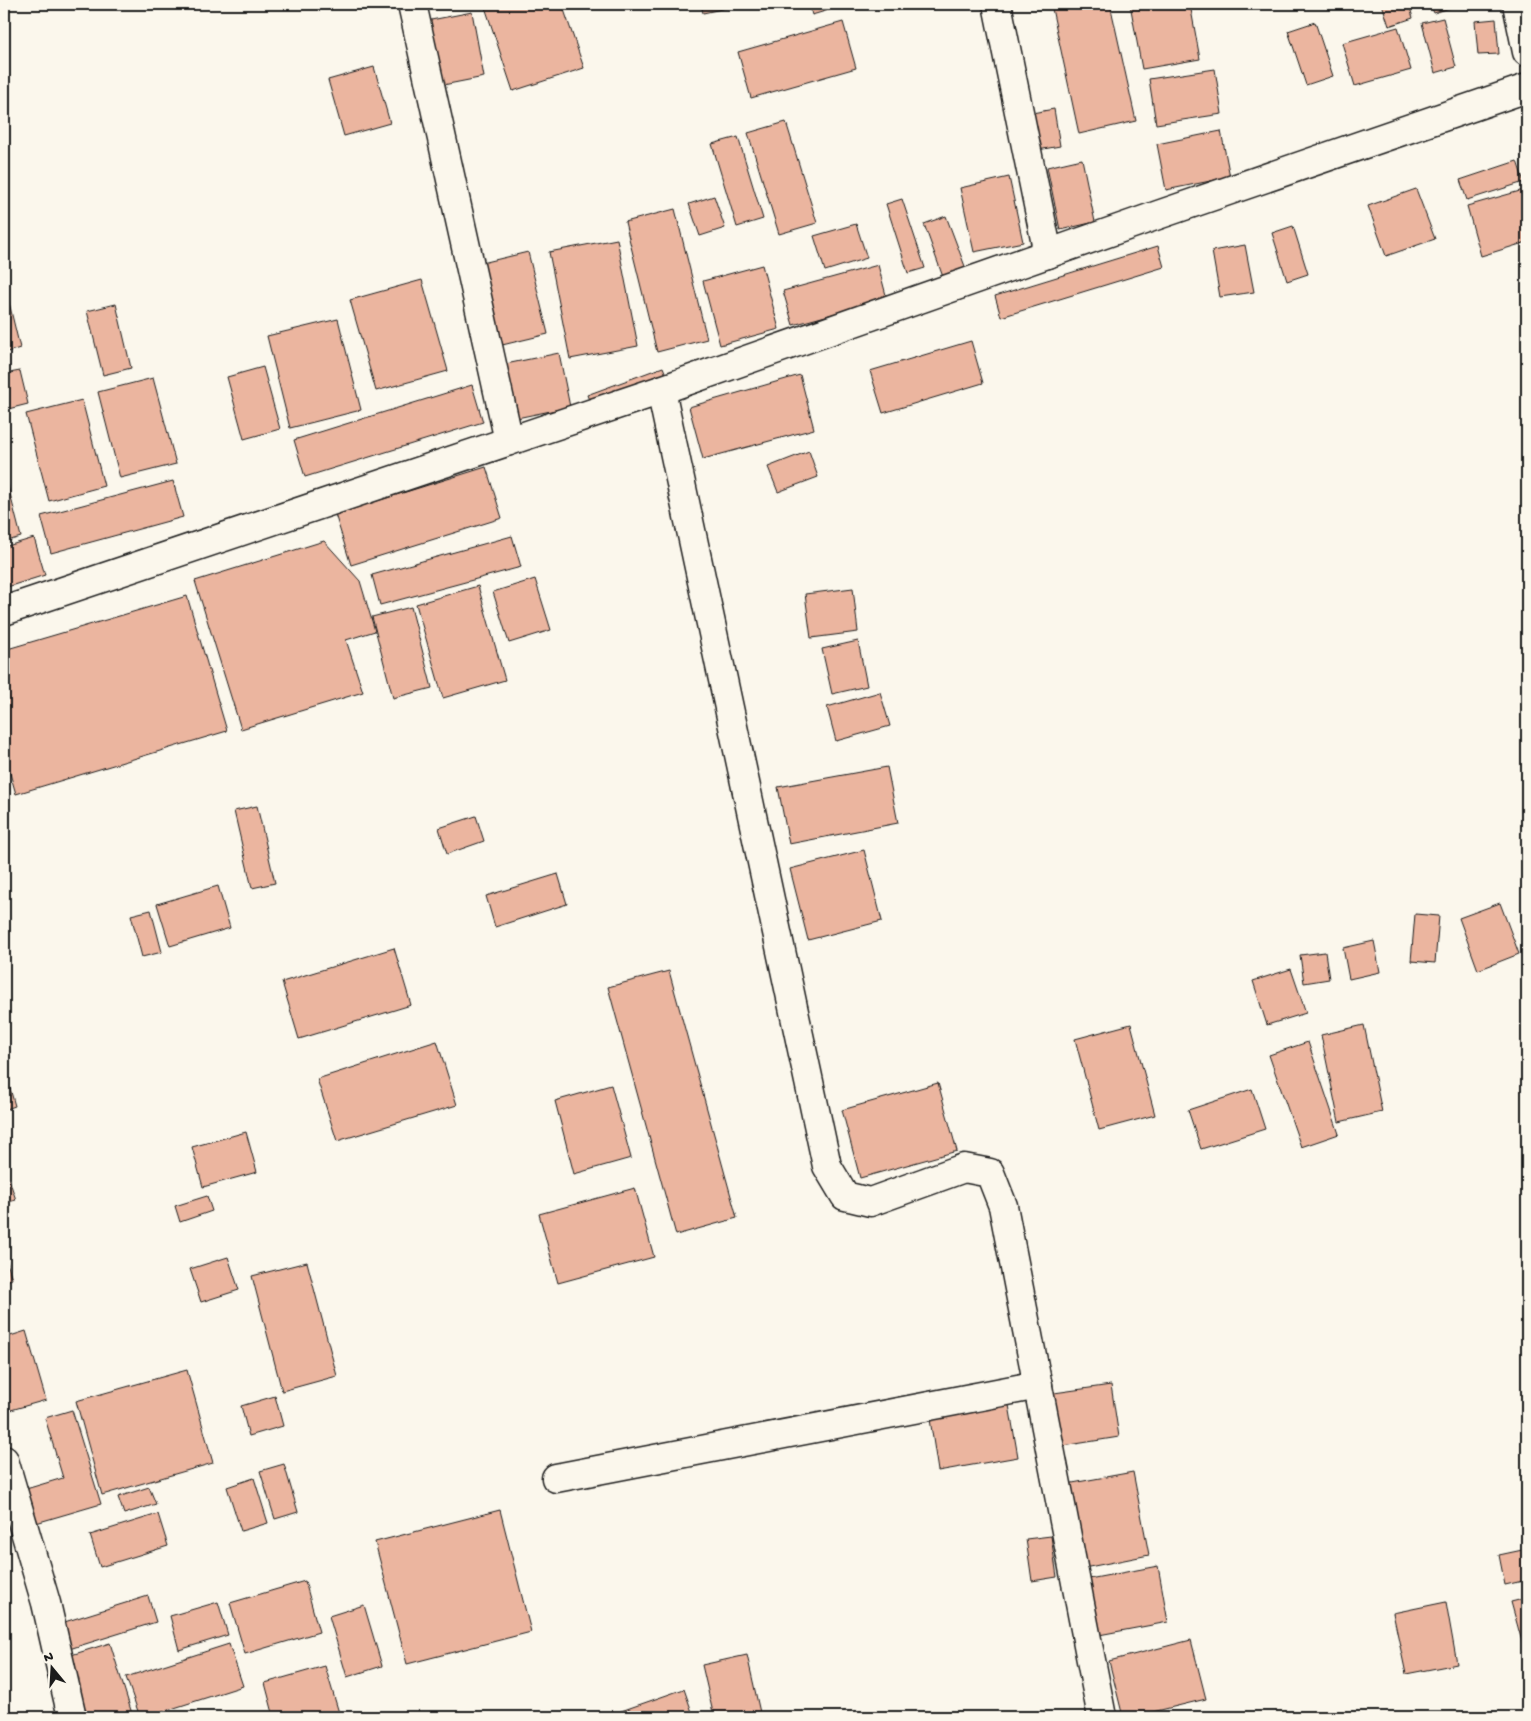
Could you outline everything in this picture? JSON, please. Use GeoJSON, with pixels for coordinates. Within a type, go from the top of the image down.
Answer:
{"type":"FeatureCollection","features":[{"type":"Feature","properties":{"kind":"street"},"geometry":{"type":"LineString","coordinates":[[412,4],[509,441]]}},
{"type":"Feature","properties":{"kind":"street"},"geometry":{"type":"LineString","coordinates":[[997,4],[1048,254]]}},
{"type":"Feature","properties":{"kind":"street"},"geometry":{"type":"LineString","coordinates":[[1517,4],[1527,52]]}},
{"type":"Feature","properties":{"kind":"street"},"geometry":{"type":"LineString","coordinates":[[4,611],[661,390],[1527,88]]}},
{"type":"Feature","properties":{"kind":"street"},"geometry":{"type":"LineString","coordinates":[[661,390],[827,1166],[845,1196],[870,1202],[964,1168],[990,1173],[1004,1206],[1102,1717]]}},
{"type":"Feature","properties":{"kind":"street"},"geometry":{"type":"LineString","coordinates":[[556,1478],[1038,1385]]}},
{"type":"Feature","properties":{"kind":"street"},"geometry":{"type":"LineString","coordinates":[[4,1460],[46,1603],[72,1717]]}},
{"type":"Feature","properties":{"kind":"building"},"geometry":{"type":"Polygon","coordinates":[[[494,4],[562,4],[584,68],[513,91],[485,7],[494,4]]]}},
{"type":"Feature","properties":{"kind":"building"},"geometry":{"type":"Polygon","coordinates":[[[701,4],[745,4],[703,13],[701,4]]]}},
{"type":"Feature","properties":{"kind":"building"},"geometry":{"type":"Polygon","coordinates":[[[809,4],[849,4],[812,15],[809,4]]]}},
{"type":"Feature","properties":{"kind":"building"},"geometry":{"type":"Polygon","coordinates":[[[1051,4],[1110,4],[1136,121],[1079,134],[1051,4]]]}},
{"type":"Feature","properties":{"kind":"building"},"geometry":{"type":"Polygon","coordinates":[[[1130,4],[1190,4],[1200,59],[1142,69],[1130,4]]]}},
{"type":"Feature","properties":{"kind":"building"},"geometry":{"type":"Polygon","coordinates":[[[1382,4],[1409,4],[1413,18],[1389,26],[1382,4]]]}},
{"type":"Feature","properties":{"kind":"building"},"geometry":{"type":"Polygon","coordinates":[[[1430,4],[1462,4],[1434,13],[1430,4]]]}},
{"type":"Feature","properties":{"kind":"building"},"geometry":{"type":"Polygon","coordinates":[[[472,12],[484,77],[433,87],[421,22],[472,12]]]}},
{"type":"Feature","properties":{"kind":"building"},"geometry":{"type":"Polygon","coordinates":[[[1443,18],[1456,67],[1435,73],[1422,23],[1443,18]]]}},
{"type":"Feature","properties":{"kind":"building"},"geometry":{"type":"Polygon","coordinates":[[[1496,19],[1499,54],[1478,55],[1475,21],[1496,19]]]}},
{"type":"Feature","properties":{"kind":"building"},"geometry":{"type":"Polygon","coordinates":[[[843,22],[856,68],[751,98],[738,52],[843,22]]]}},
{"type":"Feature","properties":{"kind":"building"},"geometry":{"type":"Polygon","coordinates":[[[1315,22],[1333,76],[1306,85],[1288,31],[1315,22]]]}},
{"type":"Feature","properties":{"kind":"building"},"geometry":{"type":"Polygon","coordinates":[[[1398,27],[1411,70],[1355,86],[1342,43],[1398,27]]]}},
{"type":"Feature","properties":{"kind":"building"},"geometry":{"type":"Polygon","coordinates":[[[374,67],[390,123],[344,136],[328,80],[374,67]]]}},
{"type":"Feature","properties":{"kind":"building"},"geometry":{"type":"Polygon","coordinates":[[[1215,69],[1222,114],[1156,124],[1149,79],[1215,69]]]}},
{"type":"Feature","properties":{"kind":"building"},"geometry":{"type":"Polygon","coordinates":[[[1054,109],[1060,146],[1027,152],[1021,115],[1054,109]]]}},
{"type":"Feature","properties":{"kind":"building"},"geometry":{"type":"Polygon","coordinates":[[[786,122],[817,223],[779,234],[748,133],[786,122]]]}},
{"type":"Feature","properties":{"kind":"building"},"geometry":{"type":"Polygon","coordinates":[[[1221,131],[1230,177],[1166,190],[1157,144],[1221,131]]]}},
{"type":"Feature","properties":{"kind":"building"},"geometry":{"type":"Polygon","coordinates":[[[738,137],[763,219],[737,227],[712,144],[738,137]]]}},
{"type":"Feature","properties":{"kind":"building"},"geometry":{"type":"Polygon","coordinates":[[[1082,159],[1095,222],[1060,230],[1047,167],[1082,159]]]}},
{"type":"Feature","properties":{"kind":"building"},"geometry":{"type":"Polygon","coordinates":[[[1517,161],[1524,182],[1467,200],[1460,180],[1517,161]]]}},
{"type":"Feature","properties":{"kind":"building"},"geometry":{"type":"Polygon","coordinates":[[[1009,177],[1023,242],[974,252],[960,188],[1009,177]]]}},
{"type":"Feature","properties":{"kind":"building"},"geometry":{"type":"Polygon","coordinates":[[[1416,189],[1435,239],[1386,256],[1368,206],[1416,189]]]}},
{"type":"Feature","properties":{"kind":"building"},"geometry":{"type":"Polygon","coordinates":[[[1527,189],[1527,242],[1481,256],[1467,206],[1527,189]]]}},
{"type":"Feature","properties":{"kind":"building"},"geometry":{"type":"Polygon","coordinates":[[[714,196],[725,228],[700,236],[689,204],[714,196]]]}},
{"type":"Feature","properties":{"kind":"building"},"geometry":{"type":"Polygon","coordinates":[[[902,199],[925,268],[908,273],[886,204],[902,199]]]}},
{"type":"Feature","properties":{"kind":"building"},"geometry":{"type":"Polygon","coordinates":[[[675,209],[707,339],[657,352],[625,222],[675,209]]]}},
{"type":"Feature","properties":{"kind":"building"},"geometry":{"type":"Polygon","coordinates":[[[946,216],[966,269],[943,277],[924,224],[946,216]]]}},
{"type":"Feature","properties":{"kind":"building"},"geometry":{"type":"Polygon","coordinates":[[[856,224],[867,258],[825,271],[814,236],[856,224]]]}},
{"type":"Feature","properties":{"kind":"building"},"geometry":{"type":"Polygon","coordinates":[[[1293,226],[1308,274],[1287,281],[1272,233],[1293,226]]]}},
{"type":"Feature","properties":{"kind":"building"},"geometry":{"type":"Polygon","coordinates":[[[617,239],[638,346],[570,359],[549,252],[617,239]]]}},
{"type":"Feature","properties":{"kind":"building"},"geometry":{"type":"Polygon","coordinates":[[[1245,245],[1254,292],[1220,297],[1212,251],[1245,245]]]}},
{"type":"Feature","properties":{"kind":"building"},"geometry":{"type":"Polygon","coordinates":[[[1158,246],[1164,267],[1001,317],[995,296],[1158,246]]]}},
{"type":"Feature","properties":{"kind":"building"},"geometry":{"type":"Polygon","coordinates":[[[528,252],[548,334],[498,346],[478,264],[528,252]]]}},
{"type":"Feature","properties":{"kind":"building"},"geometry":{"type":"Polygon","coordinates":[[[762,265],[779,329],[720,345],[703,281],[762,265]]]}},
{"type":"Feature","properties":{"kind":"building"},"geometry":{"type":"Polygon","coordinates":[[[878,265],[887,299],[793,325],[783,291],[878,265]]]}},
{"type":"Feature","properties":{"kind":"building"},"geometry":{"type":"Polygon","coordinates":[[[422,280],[448,371],[376,391],[350,300],[422,280]]]}},
{"type":"Feature","properties":{"kind":"building"},"geometry":{"type":"Polygon","coordinates":[[[4,282],[20,348],[4,353],[4,282]]]}},
{"type":"Feature","properties":{"kind":"building"},"geometry":{"type":"Polygon","coordinates":[[[116,304],[131,368],[103,375],[87,311],[116,304]]]}},
{"type":"Feature","properties":{"kind":"building"},"geometry":{"type":"Polygon","coordinates":[[[338,319],[361,410],[290,428],[267,336],[338,319]]]}},
{"type":"Feature","properties":{"kind":"building"},"geometry":{"type":"Polygon","coordinates":[[[971,341],[983,383],[883,413],[870,371],[971,341]]]}},
{"type":"Feature","properties":{"kind":"building"},"geometry":{"type":"Polygon","coordinates":[[[559,353],[570,407],[512,419],[501,365],[559,353]]]}},
{"type":"Feature","properties":{"kind":"building"},"geometry":{"type":"Polygon","coordinates":[[[263,367],[280,429],[244,439],[227,377],[263,367]]]}},
{"type":"Feature","properties":{"kind":"building"},"geometry":{"type":"Polygon","coordinates":[[[663,367],[667,377],[591,405],[587,395],[663,367]]]}},
{"type":"Feature","properties":{"kind":"building"},"geometry":{"type":"Polygon","coordinates":[[[20,371],[28,404],[4,410],[4,374],[20,371]]]}},
{"type":"Feature","properties":{"kind":"building"},"geometry":{"type":"Polygon","coordinates":[[[800,375],[814,429],[703,459],[689,407],[800,375]]]}},
{"type":"Feature","properties":{"kind":"building"},"geometry":{"type":"Polygon","coordinates":[[[153,378],[176,464],[120,478],[98,392],[153,378]]]}},
{"type":"Feature","properties":{"kind":"building"},"geometry":{"type":"Polygon","coordinates":[[[472,385],[483,422],[305,477],[294,440],[472,385]]]}},
{"type":"Feature","properties":{"kind":"building"},"geometry":{"type":"Polygon","coordinates":[[[82,400],[104,486],[49,501],[26,414],[82,400]]]}},
{"type":"Feature","properties":{"kind":"building"},"geometry":{"type":"Polygon","coordinates":[[[809,451],[818,477],[778,492],[768,467],[809,451]]]}},
{"type":"Feature","properties":{"kind":"building"},"geometry":{"type":"Polygon","coordinates":[[[486,467],[502,518],[351,565],[335,514],[486,467]]]}},
{"type":"Feature","properties":{"kind":"building"},"geometry":{"type":"Polygon","coordinates":[[[4,470],[21,537],[4,542],[4,470]]]}},
{"type":"Feature","properties":{"kind":"building"},"geometry":{"type":"Polygon","coordinates":[[[173,481],[183,517],[51,553],[41,516],[173,481]]]}},
{"type":"Feature","properties":{"kind":"building"},"geometry":{"type":"Polygon","coordinates":[[[512,536],[521,567],[380,605],[372,575],[512,536]]]}},
{"type":"Feature","properties":{"kind":"building"},"geometry":{"type":"Polygon","coordinates":[[[34,538],[45,575],[4,588],[4,547],[34,538]]]}},
{"type":"Feature","properties":{"kind":"building"},"geometry":{"type":"Polygon","coordinates":[[[324,541],[360,581],[375,631],[346,640],[363,692],[241,729],[195,581],[324,541]]]}},
{"type":"Feature","properties":{"kind":"building"},"geometry":{"type":"Polygon","coordinates":[[[535,579],[551,630],[509,643],[493,592],[535,579]]]}},
{"type":"Feature","properties":{"kind":"building"},"geometry":{"type":"Polygon","coordinates":[[[478,586],[505,680],[443,698],[416,604],[478,586]]]}},
{"type":"Feature","properties":{"kind":"building"},"geometry":{"type":"Polygon","coordinates":[[[853,588],[858,632],[811,638],[805,594],[853,588]]]}},
{"type":"Feature","properties":{"kind":"building"},"geometry":{"type":"Polygon","coordinates":[[[187,596],[227,731],[16,794],[4,753],[4,650],[187,596]]]}},
{"type":"Feature","properties":{"kind":"building"},"geometry":{"type":"Polygon","coordinates":[[[411,607],[432,688],[393,698],[372,617],[411,607]]]}},
{"type":"Feature","properties":{"kind":"building"},"geometry":{"type":"Polygon","coordinates":[[[858,641],[867,686],[832,694],[822,649],[858,641]]]}},
{"type":"Feature","properties":{"kind":"building"},"geometry":{"type":"Polygon","coordinates":[[[880,692],[890,726],[836,741],[827,707],[880,692]]]}},
{"type":"Feature","properties":{"kind":"building"},"geometry":{"type":"Polygon","coordinates":[[[887,767],[898,823],[789,844],[778,787],[887,767]]]}},
{"type":"Feature","properties":{"kind":"building"},"geometry":{"type":"Polygon","coordinates":[[[257,806],[275,883],[252,888],[234,811],[257,806]]]}},
{"type":"Feature","properties":{"kind":"building"},"geometry":{"type":"Polygon","coordinates":[[[476,816],[484,841],[447,854],[439,828],[476,816]]]}},
{"type":"Feature","properties":{"kind":"building"},"geometry":{"type":"Polygon","coordinates":[[[864,850],[882,921],[808,940],[790,869],[864,850]]]}},
{"type":"Feature","properties":{"kind":"building"},"geometry":{"type":"Polygon","coordinates":[[[558,874],[567,904],[495,927],[486,896],[558,874]]]}},
{"type":"Feature","properties":{"kind":"building"},"geometry":{"type":"Polygon","coordinates":[[[218,886],[230,928],[170,946],[157,904],[218,886]]]}},
{"type":"Feature","properties":{"kind":"building"},"geometry":{"type":"Polygon","coordinates":[[[1500,903],[1519,954],[1478,970],[1459,918],[1500,903]]]}},
{"type":"Feature","properties":{"kind":"building"},"geometry":{"type":"Polygon","coordinates":[[[151,910],[162,952],[142,957],[131,915],[151,910]]]}},
{"type":"Feature","properties":{"kind":"building"},"geometry":{"type":"Polygon","coordinates":[[[1415,914],[1439,916],[1435,963],[1411,961],[1415,914]]]}},
{"type":"Feature","properties":{"kind":"building"},"geometry":{"type":"Polygon","coordinates":[[[1374,941],[1380,972],[1349,979],[1343,948],[1374,941]]]}},
{"type":"Feature","properties":{"kind":"building"},"geometry":{"type":"Polygon","coordinates":[[[394,948],[411,1005],[299,1039],[282,982],[394,948]]]}},
{"type":"Feature","properties":{"kind":"building"},"geometry":{"type":"Polygon","coordinates":[[[1325,952],[1329,979],[1304,983],[1300,955],[1325,952]]]}},
{"type":"Feature","properties":{"kind":"building"},"geometry":{"type":"Polygon","coordinates":[[[1291,969],[1306,1013],[1267,1025],[1253,981],[1291,969]]]}},
{"type":"Feature","properties":{"kind":"building"},"geometry":{"type":"Polygon","coordinates":[[[669,971],[737,1218],[676,1235],[608,987],[669,971]]]}},
{"type":"Feature","properties":{"kind":"building"},"geometry":{"type":"Polygon","coordinates":[[[1131,1024],[1155,1115],[1099,1130],[1075,1039],[1131,1024]]]}},
{"type":"Feature","properties":{"kind":"building"},"geometry":{"type":"Polygon","coordinates":[[[1364,1025],[1382,1112],[1339,1122],[1321,1035],[1364,1025]]]}},
{"type":"Feature","properties":{"kind":"building"},"geometry":{"type":"Polygon","coordinates":[[[437,1041],[457,1105],[337,1141],[317,1079],[437,1041]]]}},
{"type":"Feature","properties":{"kind":"building"},"geometry":{"type":"Polygon","coordinates":[[[1308,1042],[1339,1134],[1301,1147],[1269,1055],[1308,1042]]]}},
{"type":"Feature","properties":{"kind":"building"},"geometry":{"type":"Polygon","coordinates":[[[4,1067],[15,1106],[4,1110],[4,1067]]]}},
{"type":"Feature","properties":{"kind":"building"},"geometry":{"type":"Polygon","coordinates":[[[938,1083],[957,1151],[860,1178],[842,1110],[938,1083]]]}},
{"type":"Feature","properties":{"kind":"building"},"geometry":{"type":"Polygon","coordinates":[[[611,1085],[631,1158],[574,1174],[555,1101],[611,1085]]]}},
{"type":"Feature","properties":{"kind":"building"},"geometry":{"type":"Polygon","coordinates":[[[1252,1089],[1265,1129],[1201,1149],[1188,1110],[1252,1089]]]}},
{"type":"Feature","properties":{"kind":"building"},"geometry":{"type":"Polygon","coordinates":[[[246,1132],[257,1172],[203,1187],[192,1147],[246,1132]]]}},
{"type":"Feature","properties":{"kind":"building"},"geometry":{"type":"Polygon","coordinates":[[[9,1179],[16,1200],[8,1202],[4,1181],[9,1179]]]}},
{"type":"Feature","properties":{"kind":"building"},"geometry":{"type":"Polygon","coordinates":[[[635,1188],[654,1257],[558,1283],[539,1214],[635,1188]]]}},
{"type":"Feature","properties":{"kind":"building"},"geometry":{"type":"Polygon","coordinates":[[[207,1196],[212,1211],[180,1222],[175,1206],[207,1196]]]}},
{"type":"Feature","properties":{"kind":"building"},"geometry":{"type":"Polygon","coordinates":[[[4,1257],[12,1279],[4,1282],[4,1257]]]}},
{"type":"Feature","properties":{"kind":"building"},"geometry":{"type":"Polygon","coordinates":[[[228,1257],[239,1290],[201,1302],[190,1269],[228,1257]]]}},
{"type":"Feature","properties":{"kind":"building"},"geometry":{"type":"Polygon","coordinates":[[[307,1262],[337,1376],[282,1391],[252,1276],[307,1262]]]}},
{"type":"Feature","properties":{"kind":"building"},"geometry":{"type":"Polygon","coordinates":[[[26,1331],[46,1400],[4,1412],[4,1338],[26,1331]]]}},
{"type":"Feature","properties":{"kind":"building"},"geometry":{"type":"Polygon","coordinates":[[[187,1370],[213,1463],[102,1495],[76,1401],[187,1370]]]}},
{"type":"Feature","properties":{"kind":"building"},"geometry":{"type":"Polygon","coordinates":[[[1111,1385],[1119,1437],[1063,1446],[1054,1393],[1111,1385]]]}},
{"type":"Feature","properties":{"kind":"building"},"geometry":{"type":"Polygon","coordinates":[[[275,1396],[283,1426],[249,1436],[241,1406],[275,1396]]]}},
{"type":"Feature","properties":{"kind":"building"},"geometry":{"type":"Polygon","coordinates":[[[1009,1405],[1018,1457],[938,1471],[930,1419],[1009,1405]]]}},
{"type":"Feature","properties":{"kind":"building"},"geometry":{"type":"Polygon","coordinates":[[[72,1410],[101,1504],[36,1523],[26,1489],[63,1478],[45,1418],[72,1410]]]}},
{"type":"Feature","properties":{"kind":"building"},"geometry":{"type":"Polygon","coordinates":[[[284,1464],[298,1512],[275,1519],[260,1471],[284,1464]]]}},
{"type":"Feature","properties":{"kind":"building"},"geometry":{"type":"Polygon","coordinates":[[[1133,1472],[1149,1555],[1084,1568],[1067,1484],[1133,1472]]]}},
{"type":"Feature","properties":{"kind":"building"},"geometry":{"type":"Polygon","coordinates":[[[254,1478],[268,1523],[241,1531],[227,1487],[254,1478]]]}},
{"type":"Feature","properties":{"kind":"building"},"geometry":{"type":"Polygon","coordinates":[[[149,1487],[156,1504],[124,1514],[118,1497],[149,1487]]]}},
{"type":"Feature","properties":{"kind":"building"},"geometry":{"type":"Polygon","coordinates":[[[500,1510],[531,1632],[407,1664],[375,1542],[500,1510]]]}},
{"type":"Feature","properties":{"kind":"building"},"geometry":{"type":"Polygon","coordinates":[[[158,1514],[168,1546],[100,1567],[90,1535],[158,1514]]]}},
{"type":"Feature","properties":{"kind":"building"},"geometry":{"type":"Polygon","coordinates":[[[1051,1536],[1057,1577],[1032,1581],[1026,1539],[1051,1536]]]}},
{"type":"Feature","properties":{"kind":"building"},"geometry":{"type":"Polygon","coordinates":[[[1527,1549],[1527,1580],[1505,1585],[1499,1555],[1527,1549]]]}},
{"type":"Feature","properties":{"kind":"building"},"geometry":{"type":"Polygon","coordinates":[[[1158,1566],[1168,1622],[1099,1635],[1089,1579],[1158,1566]]]}},
{"type":"Feature","properties":{"kind":"building"},"geometry":{"type":"Polygon","coordinates":[[[305,1581],[319,1632],[245,1654],[230,1603],[305,1581]]]}},
{"type":"Feature","properties":{"kind":"building"},"geometry":{"type":"Polygon","coordinates":[[[148,1596],[156,1622],[66,1650],[58,1624],[148,1596]]]}},
{"type":"Feature","properties":{"kind":"building"},"geometry":{"type":"Polygon","coordinates":[[[1527,1598],[1527,1656],[1526,1656],[1511,1602],[1527,1598]]]}},
{"type":"Feature","properties":{"kind":"building"},"geometry":{"type":"Polygon","coordinates":[[[218,1602],[228,1635],[179,1650],[170,1616],[218,1602]]]}},
{"type":"Feature","properties":{"kind":"building"},"geometry":{"type":"Polygon","coordinates":[[[1446,1602],[1457,1664],[1406,1674],[1393,1613],[1446,1602]]]}},
{"type":"Feature","properties":{"kind":"building"},"geometry":{"type":"Polygon","coordinates":[[[364,1605],[382,1666],[347,1677],[329,1616],[364,1605]]]}},
{"type":"Feature","properties":{"kind":"building"},"geometry":{"type":"Polygon","coordinates":[[[1191,1640],[1206,1699],[1132,1717],[1123,1717],[1109,1661],[1191,1640]]]}},
{"type":"Feature","properties":{"kind":"building"},"geometry":{"type":"Polygon","coordinates":[[[110,1643],[133,1717],[87,1717],[68,1656],[110,1643]]]}},
{"type":"Feature","properties":{"kind":"building"},"geometry":{"type":"Polygon","coordinates":[[[229,1644],[243,1686],[146,1717],[140,1717],[126,1677],[229,1644]]]}},
{"type":"Feature","properties":{"kind":"building"},"geometry":{"type":"Polygon","coordinates":[[[747,1655],[761,1717],[714,1717],[702,1665],[747,1655]]]}},
{"type":"Feature","properties":{"kind":"building"},"geometry":{"type":"Polygon","coordinates":[[[325,1666],[339,1713],[325,1717],[274,1717],[265,1683],[325,1666]]]}},
{"type":"Feature","properties":{"kind":"building"},"geometry":{"type":"Polygon","coordinates":[[[684,1689],[693,1715],[688,1717],[604,1717],[684,1689]]]}}]}
